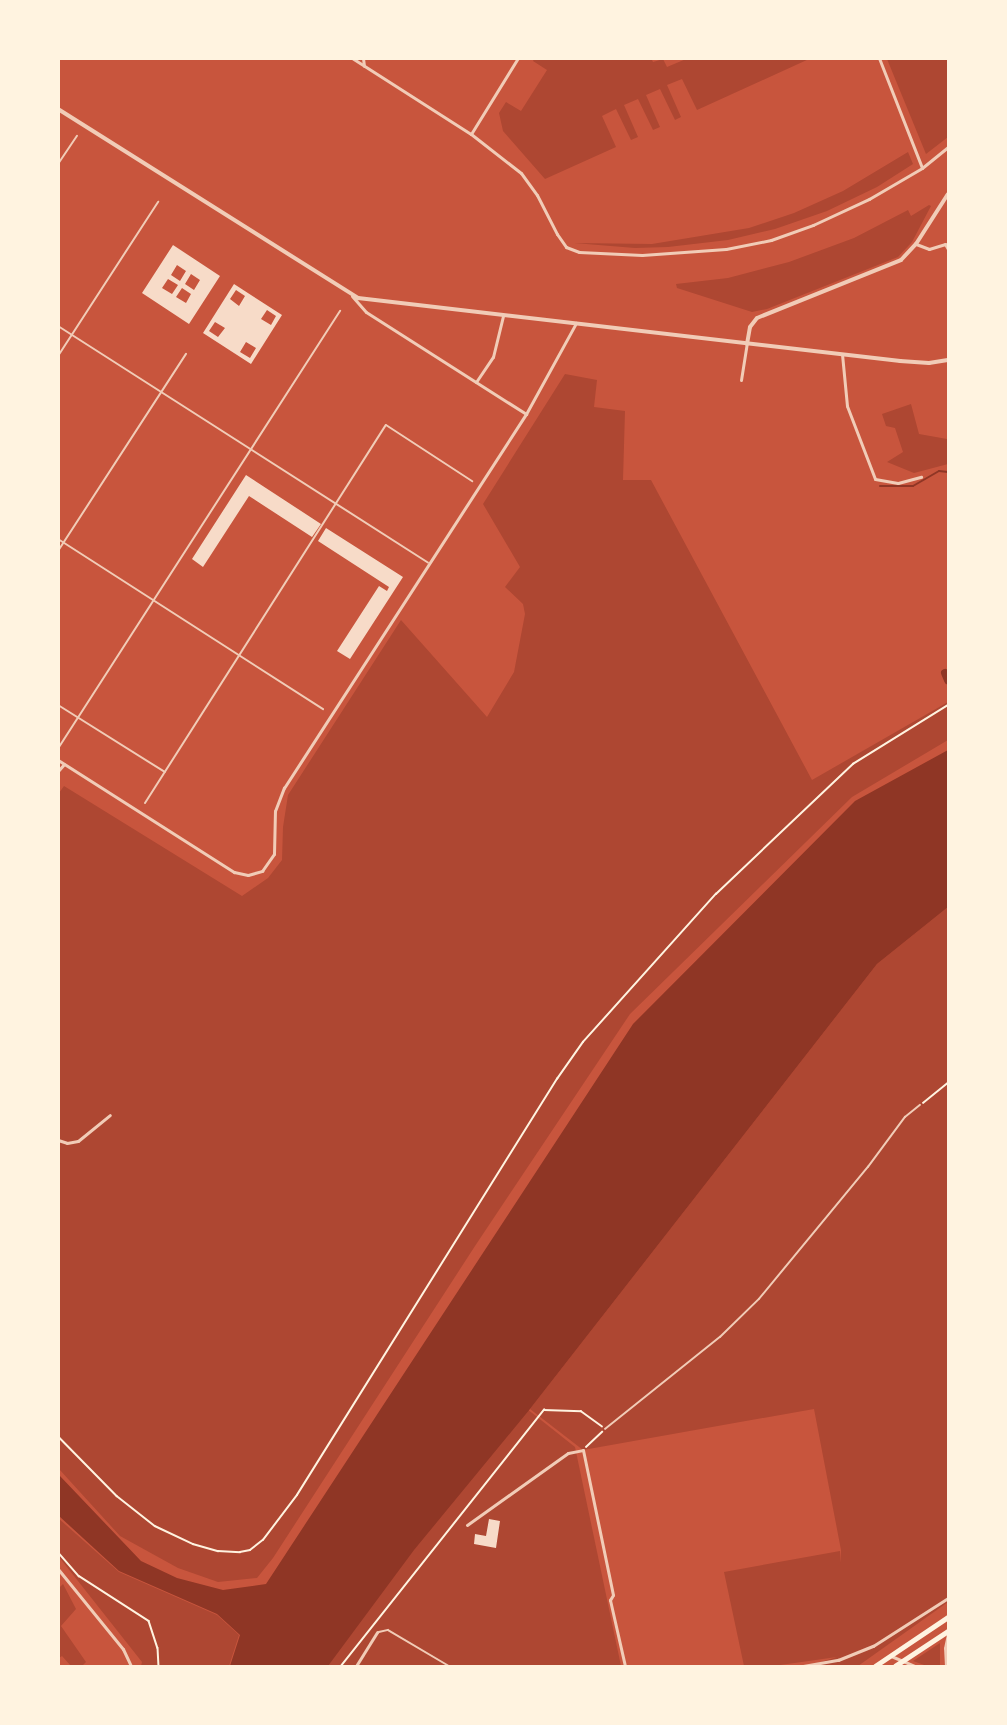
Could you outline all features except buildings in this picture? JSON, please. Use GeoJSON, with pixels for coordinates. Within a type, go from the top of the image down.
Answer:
{"type":"FeatureCollection","features":[{"type":"Feature","properties":{"kind":"main road"},"geometry":{"type":"LineString","coordinates":[[875,1666],[948,1617]]}},
{"type":"Feature","properties":{"kind":"main road"},"geometry":{"type":"LineString","coordinates":[[895,1666],[948,1633]]}},
{"type":"Feature","properties":{"kind":"street"},"geometry":{"type":"LineString","coordinates":[[352,58],[471,134],[521,173],[566,247],[579,252],[642,255],[726,249],[771,240],[813,225],[869,199],[922,168],[948,147]]}},
{"type":"Feature","properties":{"kind":"street"},"geometry":{"type":"LineString","coordinates":[[363,58],[364,66]]}},
{"type":"Feature","properties":{"kind":"street"},"geometry":{"type":"LineString","coordinates":[[471,134],[518,58]]}},
{"type":"Feature","properties":{"kind":"street"},"geometry":{"type":"LineString","coordinates":[[879,58],[922,168]]}},
{"type":"Feature","properties":{"kind":"street"},"geometry":{"type":"LineString","coordinates":[[58,109],[352,296],[366,312],[526,414]]}},
{"type":"Feature","properties":{"kind":"street"},"geometry":{"type":"LineString","coordinates":[[58,164],[77,136]]}},
{"type":"Feature","properties":{"kind":"street"},"geometry":{"type":"LineString","coordinates":[[741,380],[750,327],[757,318],[894,264],[906,256],[916,244],[948,194]]}},
{"type":"Feature","properties":{"kind":"street"},"geometry":{"type":"LineString","coordinates":[[58,356],[158,202]]}},
{"type":"Feature","properties":{"kind":"street"},"geometry":{"type":"LineString","coordinates":[[916,244],[929,249],[945,244],[948,249]]}},
{"type":"Feature","properties":{"kind":"street"},"geometry":{"type":"LineString","coordinates":[[352,296],[747,344],[915,362],[948,360]]}},
{"type":"Feature","properties":{"kind":"street"},"geometry":{"type":"LineString","coordinates":[[59,747],[340,311]]}},
{"type":"Feature","properties":{"kind":"street"},"geometry":{"type":"LineString","coordinates":[[476,382],[493,357],[503,316]]}},
{"type":"Feature","properties":{"kind":"street"},"geometry":{"type":"LineString","coordinates":[[58,760],[234,872],[248,875],[262,871],[271,861],[278,799],[526,414],[576,323]]}},
{"type":"Feature","properties":{"kind":"street"},"geometry":{"type":"LineString","coordinates":[[58,326],[428,563]]}},
{"type":"Feature","properties":{"kind":"street"},"geometry":{"type":"LineString","coordinates":[[58,552],[186,354]]}},
{"type":"Feature","properties":{"kind":"street"},"geometry":{"type":"LineString","coordinates":[[842,354],[847,406],[875,479],[898,483],[921,477]]}},
{"type":"Feature","properties":{"kind":"street"},"geometry":{"type":"LineString","coordinates":[[145,803],[386,425],[472,481]]}},
{"type":"Feature","properties":{"kind":"street"},"geometry":{"type":"LineString","coordinates":[[58,539],[323,709]]}},
{"type":"Feature","properties":{"kind":"street"},"geometry":{"type":"LineString","coordinates":[[58,705],[165,772]]}},
{"type":"Feature","properties":{"kind":"street"},"geometry":{"type":"LineString","coordinates":[[58,771],[64,764]]}},
{"type":"Feature","properties":{"kind":"street"},"geometry":{"type":"LineString","coordinates":[[58,1140],[67,1143],[78,1140],[110,1115]]}},
{"type":"Feature","properties":{"kind":"street"},"geometry":{"type":"LineString","coordinates":[[467,1525],[568,1453],[583,1450],[614,1595],[610,1599],[625,1666]]}},
{"type":"Feature","properties":{"kind":"street"},"geometry":{"type":"LineString","coordinates":[[58,1569],[123,1650],[130,1666]]}},
{"type":"Feature","properties":{"kind":"street"},"geometry":{"type":"LineString","coordinates":[[803,1666],[838,1660],[873,1646],[948,1598]]}},
{"type":"Feature","properties":{"kind":"street"},"geometry":{"type":"LineString","coordinates":[[356,1666],[377,1632]]}},
{"type":"Feature","properties":{"kind":"street"},"geometry":{"type":"LineString","coordinates":[[946,1666],[945,1648],[948,1633]]}},
{"type":"Feature","properties":{"kind":"street"},"geometry":{"type":"LineString","coordinates":[[891,1656],[915,1666]]}},
{"type":"Feature","properties":{"kind":"lane"},"geometry":{"type":"LineString","coordinates":[[605,1429],[720,1337],[759,1299],[862,1174],[905,1117],[920,1105]]}},
{"type":"Feature","properties":{"kind":"lane"},"geometry":{"type":"LineString","coordinates":[[377,1632],[388,1630],[449,1666]]}},
{"type":"Feature","properties":{"kind":"path"},"geometry":{"type":"LineString","coordinates":[[58,1436],[117,1496],[155,1526],[193,1544],[218,1551],[250,1550],[263,1540],[297,1495],[557,1079],[583,1042],[716,894],[853,764],[948,705]]}},
{"type":"Feature","properties":{"kind":"path"},"geometry":{"type":"LineString","coordinates":[[920,1105],[948,1083]]}},
{"type":"Feature","properties":{"kind":"path"},"geometry":{"type":"LineString","coordinates":[[341,1666],[544,1410],[581,1411],[595,1419],[605,1429],[583,1450]]}},
{"type":"Feature","properties":{"kind":"path"},"geometry":{"type":"LineString","coordinates":[[58,1552],[78,1576],[149,1621],[158,1648],[159,1666]]}},
{"type":"Feature","properties":{"kind":"shaded area"},"geometry":{"type":"Polygon","coordinates":[[[651,58],[653,62],[663,59],[667,67],[686,59],[809,59],[697,110],[682,79],[667,85],[681,117],[675,120],[660,89],[646,95],[660,127],[653,130],[638,99],[624,105],[638,137],[631,140],[616,109],[602,116],[616,147],[545,179],[503,131],[499,113],[506,102],[521,111],[547,70],[533,61],[534,59],[651,58]]]}},
{"type":"Feature","properties":{"kind":"shaded area"},"geometry":{"type":"Polygon","coordinates":[[[887,59],[948,60],[948,137],[926,154],[887,59]]]}},
{"type":"Feature","properties":{"kind":"shaded area"},"geometry":{"type":"Polygon","coordinates":[[[908,152],[913,164],[877,187],[827,211],[775,229],[728,240],[668,247],[635,248],[574,243],[652,244],[749,228],[794,213],[843,191],[908,152]]]}},
{"type":"Feature","properties":{"kind":"shaded area"},"geometry":{"type":"Polygon","coordinates":[[[931,206],[912,242],[898,257],[767,309],[752,312],[677,288],[676,284],[728,278],[789,262],[854,238],[908,210],[911,216],[931,206]]]}},
{"type":"Feature","properties":{"kind":"shaded area"},"geometry":{"type":"Polygon","coordinates":[[[565,374],[597,380],[594,407],[625,411],[623,480],[651,480],[812,780],[948,702],[948,740],[852,797],[630,1014],[475,1246],[273,1558],[257,1578],[218,1582],[178,1568],[120,1536],[59,1469],[59,793],[64,786],[242,896],[268,878],[282,860],[283,827],[288,795],[401,620],[487,717],[514,672],[525,614],[523,604],[505,587],[520,567],[483,504],[565,374]]]}},
{"type":"Feature","properties":{"kind":"shaded area"},"geometry":{"type":"Polygon","coordinates":[[[911,404],[919,434],[947,439],[948,464],[914,473],[887,462],[903,452],[895,428],[886,426],[882,414],[911,404]]]}},
{"type":"Feature","properties":{"kind":"shaded area"},"geometry":{"type":"Polygon","coordinates":[[[948,750],[948,907],[877,964],[530,1409],[414,1550],[328,1666],[230,1666],[240,1635],[217,1614],[119,1571],[59,1516],[59,1475],[141,1561],[177,1578],[223,1590],[266,1584],[633,1024],[855,801],[948,750]]]}},
{"type":"Feature","properties":{"kind":"shaded area"},"geometry":{"type":"Polygon","coordinates":[[[948,907],[948,1602],[858,1666],[808,1666],[837,1657],[773,1666],[744,1666],[724,1572],[840,1551],[841,1563],[841,1550],[814,1409],[583,1450],[530,1409],[877,964],[948,907]]]}},
{"type":"Feature","properties":{"kind":"shaded area"},"geometry":{"type":"Polygon","coordinates":[[[522,1405],[575,1447],[621,1666],[317,1666],[522,1405]]]}},
{"type":"Feature","properties":{"kind":"shaded area"},"geometry":{"type":"Polygon","coordinates":[[[58,1518],[119,1572],[217,1615],[239,1635],[229,1666],[141,1666],[142,1662],[59,1557],[58,1518]]]}},
{"type":"Feature","properties":{"kind":"shaded area"},"geometry":{"type":"Polygon","coordinates":[[[63,1584],[76,1609],[61,1626],[86,1662],[82,1666],[71,1666],[62,1656],[59,1658],[59,1588],[63,1584]]]}},
{"type":"Feature","properties":{"kind":"shaded area"},"geometry":{"type":"Polygon","coordinates":[[[940,1643],[940,1666],[927,1666],[913,1661],[940,1643]]]}},
{"type":"Feature","properties":{"kind":"waterway"},"geometry":{"type":"LineString","coordinates":[[880,486],[913,486],[939,471],[948,472]]}},
{"type":"Feature","properties":{"kind":"waterway"},"geometry":{"type":"LineString","coordinates":[[945,673],[948,680]]}}]}
